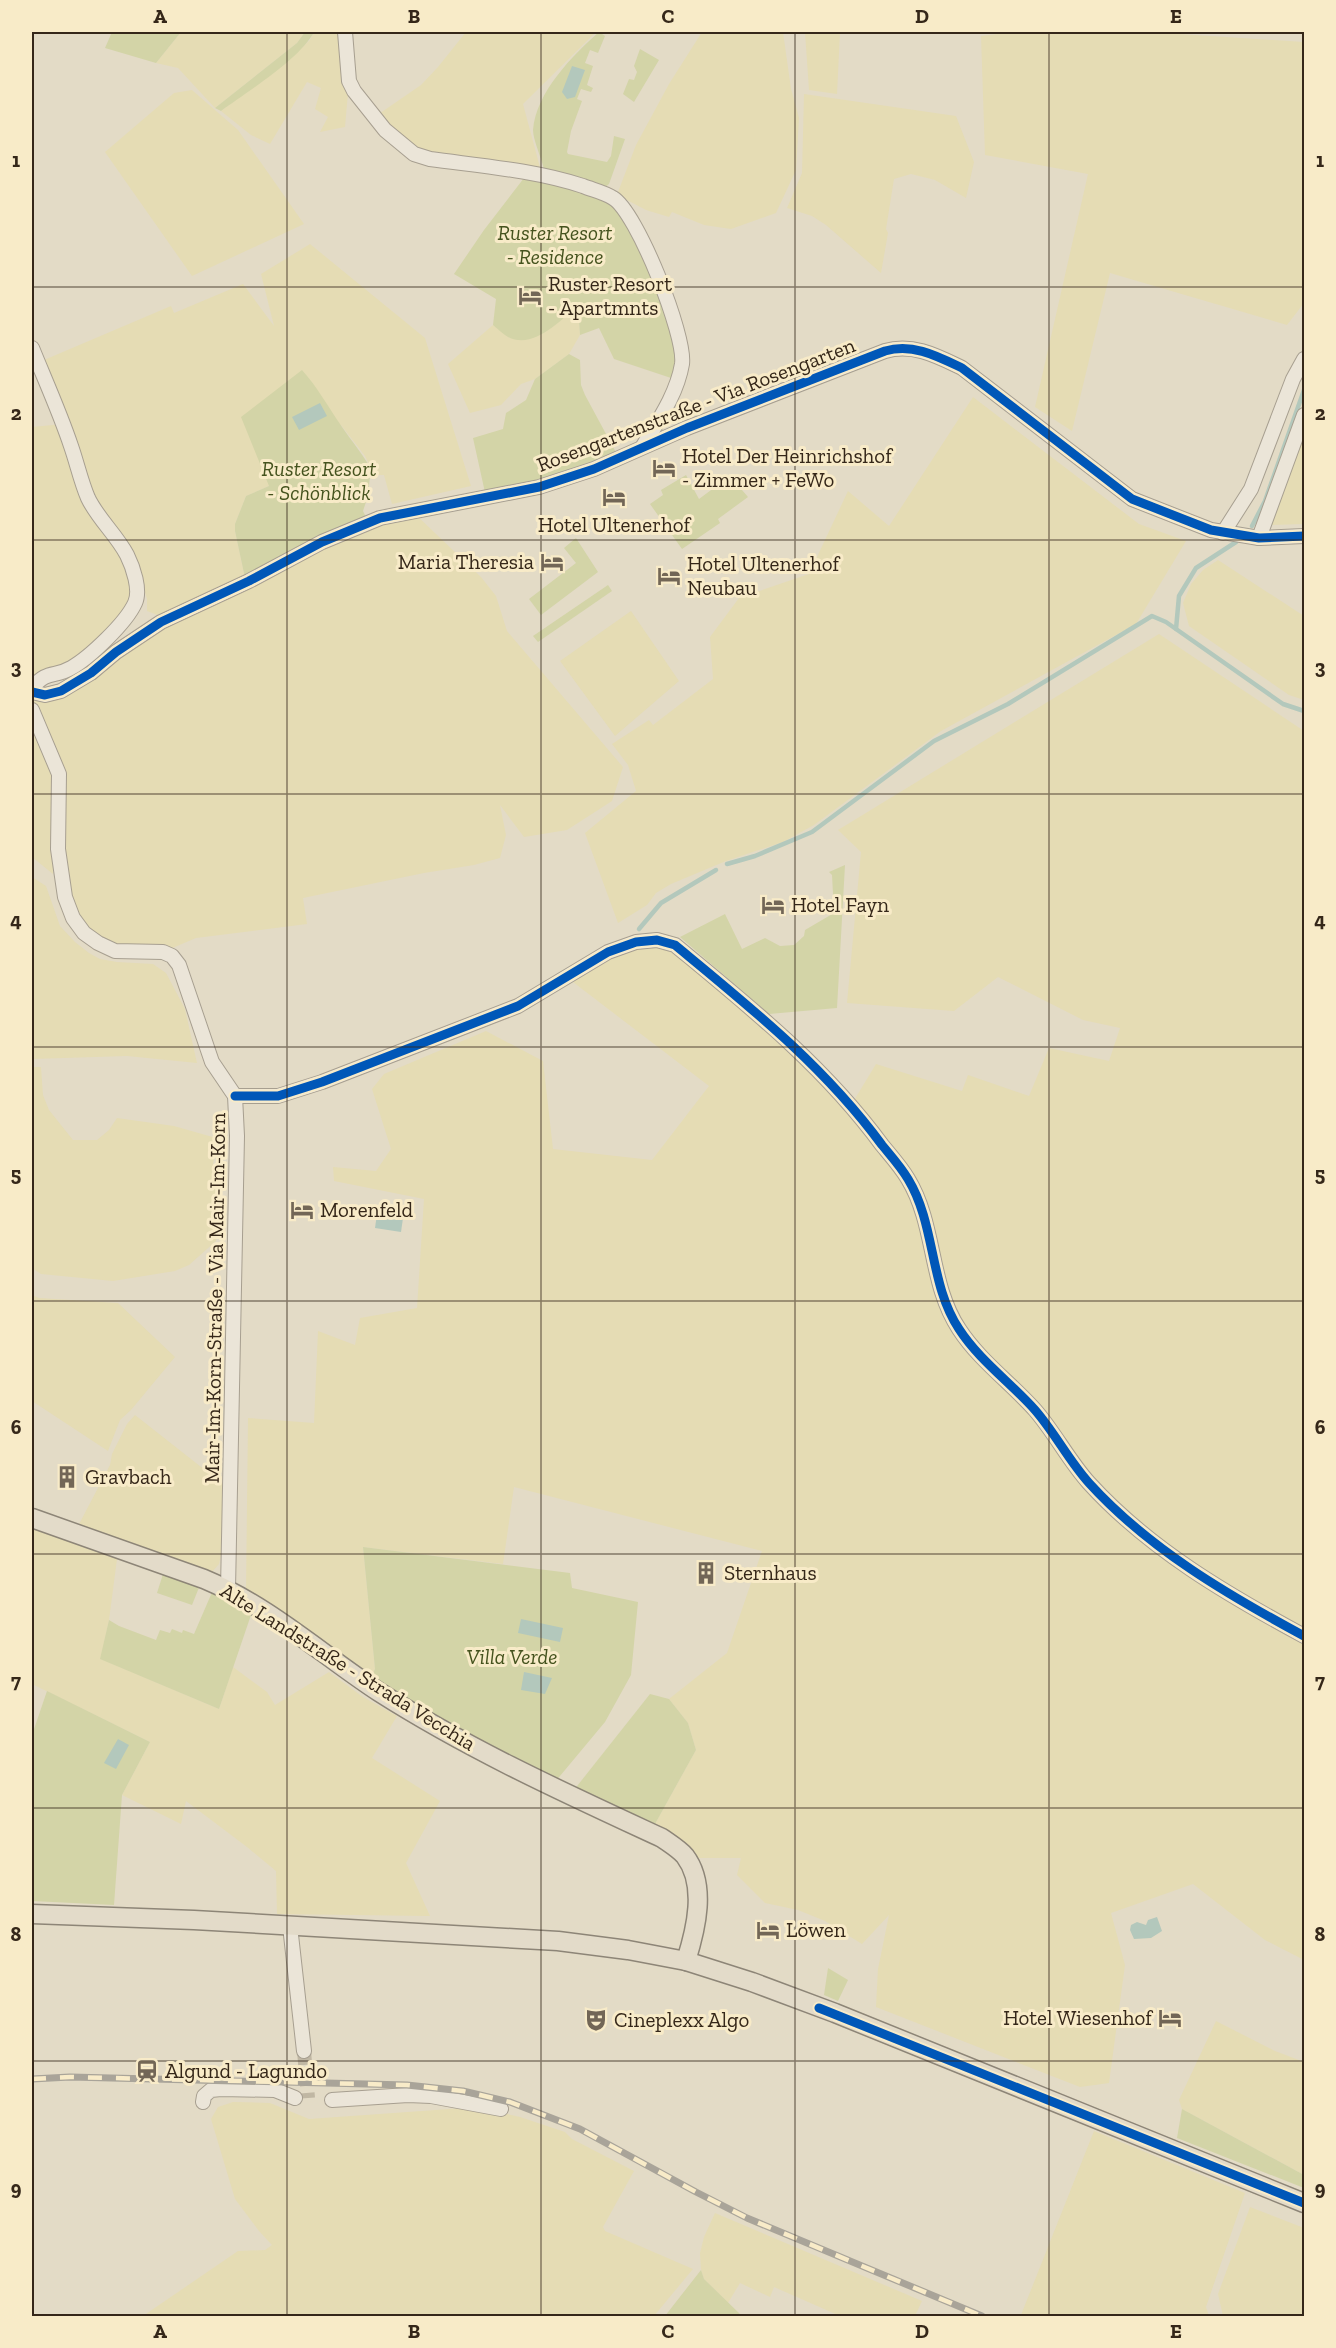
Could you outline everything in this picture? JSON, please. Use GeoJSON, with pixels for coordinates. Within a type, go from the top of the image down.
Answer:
{"type":"FeatureCollection","features":[{"type":"Feature","properties":{"kind":"main road","name":"Alte Landstraße - Strada Vecchia"},"geometry":{"type":"LineString","coordinates":[[32,1518],[198,1576],[228,1589],[297,1632],[379,1691],[447,1732],[507,1766],[662,1838],[684,1855],[695,1876],[697,1907],[686,1961]]}},
{"type":"Feature","properties":{"kind":"main road"},"geometry":{"type":"LineString","coordinates":[[32,1914],[558,1941],[628,1950],[686,1961],[752,1982],[835,2013],[1305,2203]]}},
{"type":"Feature","properties":{"kind":"street"},"geometry":{"type":"LineString","coordinates":[[345,32],[349,81],[354,91],[379,124],[414,154],[430,159],[534,174],[568,182],[609,195],[624,207],[669,305],[682,351],[682,365],[675,388],[643,446]]}},
{"type":"Feature","properties":{"kind":"street"},"geometry":{"type":"LineString","coordinates":[[32,348],[71,444],[88,498],[98,515],[117,538],[129,560],[137,596],[128,615],[87,658],[68,670],[41,678],[32,690]]}},
{"type":"Feature","properties":{"kind":"street","name":"Rosengartenstraße - Via Rosengarten"},"geometry":{"type":"LineString","coordinates":[[32,690],[45,695],[61,692],[161,622],[249,581],[322,542],[380,519],[539,487],[594,469],[643,446],[885,351],[907,348],[931,354],[962,368],[1131,499],[1223,533],[1259,538],[1305,536]]}},
{"type":"Feature","properties":{"kind":"street"},"geometry":{"type":"LineString","coordinates":[[1223,533],[1251,489],[1293,379],[1305,359]]}},
{"type":"Feature","properties":{"kind":"street"},"geometry":{"type":"LineString","coordinates":[[1259,538],[1305,415]]}},
{"type":"Feature","properties":{"kind":"street","name":"Mair-Im-Korn-Straße - Via Mair-Im-Korn"},"geometry":{"type":"LineString","coordinates":[[32,710],[59,774],[58,849],[65,897],[73,918],[84,933],[115,951],[163,952],[172,956],[190,994],[212,1062],[235,1096],[237,1136],[228,1589]]}},
{"type":"Feature","properties":{"kind":"street"},"geometry":{"type":"LineString","coordinates":[[235,1096],[278,1096],[322,1082],[518,1006],[608,952],[636,942],[657,940],[675,945],[779,1031],[828,1079],[871,1129],[912,1186],[923,1212],[945,1301],[958,1329],[1035,1411],[1089,1483],[1123,1516],[1178,1559],[1238,1600],[1305,1636]]}},
{"type":"Feature","properties":{"kind":"street"},"geometry":{"type":"LineString","coordinates":[[290,1926],[304,2050]]}},
{"type":"Feature","properties":{"kind":"street"},"geometry":{"type":"LineString","coordinates":[[203,2102],[204,2096],[211,2090],[221,2089],[275,2090],[296,2098]]}},
{"type":"Feature","properties":{"kind":"street"},"geometry":{"type":"LineString","coordinates":[[332,2100],[408,2094],[501,2109]]}},
{"type":"Feature","properties":{"kind":"shaded area"},"geometry":{"type":"Polygon","coordinates":[[[181,32],[305,32],[297,43],[215,108],[178,68],[156,63],[181,32]]]}},
{"type":"Feature","properties":{"kind":"shaded area"},"geometry":{"type":"Polygon","coordinates":[[[314,32],[345,32],[349,81],[345,127],[320,132],[328,117],[315,109],[321,88],[307,82],[270,144],[251,135],[221,111],[293,56],[310,40],[314,32]]]}},
{"type":"Feature","properties":{"kind":"shaded area"},"geometry":{"type":"Polygon","coordinates":[[[466,32],[596,32],[523,104],[542,175],[414,154],[373,118],[421,85],[466,32]]]}},
{"type":"Feature","properties":{"kind":"shaded area"},"geometry":{"type":"Polygon","coordinates":[[[702,32],[783,32],[791,89],[799,118],[796,170],[776,213],[731,229],[704,225],[672,212],[669,217],[646,210],[625,199],[618,192],[636,145],[669,84],[702,32]]]}},
{"type":"Feature","properties":{"kind":"shaded area"},"geometry":{"type":"Polygon","coordinates":[[[805,32],[840,32],[837,94],[809,90],[805,32]]]}},
{"type":"Feature","properties":{"kind":"shaded area"},"geometry":{"type":"Polygon","coordinates":[[[1014,32],[1149,32],[1304,42],[1304,303],[1287,325],[1110,273],[1072,431],[1035,407],[1088,174],[985,155],[981,36],[1014,32]]]}},
{"type":"Feature","properties":{"kind":"shaded area"},"geometry":{"type":"Polygon","coordinates":[[[572,66],[585,70],[575,97],[567,99],[562,92],[572,66]]]}},
{"type":"Feature","properties":{"kind":"shaded area"},"geometry":{"type":"Polygon","coordinates":[[[192,90],[238,130],[304,224],[192,276],[105,152],[174,93],[192,90]]]}},
{"type":"Feature","properties":{"kind":"shaded area"},"geometry":{"type":"Polygon","coordinates":[[[804,94],[956,116],[974,162],[966,198],[935,180],[911,174],[894,179],[881,273],[826,225],[812,216],[787,208],[802,173],[804,94]]]}},
{"type":"Feature","properties":{"kind":"shaded area"},"geometry":{"type":"Polygon","coordinates":[[[310,244],[425,338],[471,486],[392,504],[384,475],[374,475],[365,456],[341,425],[269,486],[246,496],[235,524],[245,578],[322,542],[413,512],[481,577],[496,596],[507,631],[623,767],[612,801],[567,830],[524,837],[500,805],[506,835],[500,858],[303,898],[307,924],[196,938],[163,952],[98,943],[65,897],[60,786],[32,710],[32,692],[61,691],[160,616],[147,611],[147,599],[135,560],[137,595],[87,658],[32,688],[32,427],[63,424],[77,443],[44,360],[171,306],[174,313],[243,284],[274,326],[261,274],[310,244]]]}},
{"type":"Feature","properties":{"kind":"shaded area"},"geometry":{"type":"Polygon","coordinates":[[[578,305],[580,335],[569,354],[535,379],[521,384],[501,405],[470,413],[448,364],[493,325],[510,338],[578,305]]]}},
{"type":"Feature","properties":{"kind":"shaded area"},"geometry":{"type":"Polygon","coordinates":[[[973,397],[1139,524],[1186,541],[1136,624],[941,731],[814,825],[783,842],[726,861],[671,884],[656,893],[647,905],[618,923],[585,833],[636,791],[628,765],[612,744],[649,720],[653,725],[713,679],[710,637],[739,598],[809,574],[848,491],[889,526],[973,397]]]}},
{"type":"Feature","properties":{"kind":"shaded area"},"geometry":{"type":"Polygon","coordinates":[[[320,403],[327,416],[299,430],[292,417],[320,403]]]}},
{"type":"Feature","properties":{"kind":"shaded area"},"geometry":{"type":"Polygon","coordinates":[[[1304,425],[1304,524],[1267,525],[1304,425]]]}},
{"type":"Feature","properties":{"kind":"shaded area"},"geometry":{"type":"Polygon","coordinates":[[[1218,560],[1304,616],[1304,700],[1289,695],[1189,626],[1183,603],[1191,584],[1203,570],[1218,560]]]}},
{"type":"Feature","properties":{"kind":"shaded area"},"geometry":{"type":"Polygon","coordinates":[[[631,611],[679,681],[615,736],[560,661],[631,611]]]}},
{"type":"Feature","properties":{"kind":"shaded area"},"geometry":{"type":"Polygon","coordinates":[[[1159,634],[1304,731],[1304,1960],[1265,1940],[1193,1884],[1111,1913],[1125,1965],[1109,2083],[1080,2087],[876,2007],[878,1969],[889,1915],[862,1944],[825,1921],[798,1910],[765,1903],[737,1875],[741,1858],[694,1858],[650,1833],[696,1750],[688,1723],[669,1699],[727,1653],[762,1551],[514,1487],[503,1564],[363,1547],[375,1669],[370,1679],[246,1592],[248,1418],[314,1423],[318,1331],[355,1345],[360,1318],[417,1308],[424,1199],[334,1181],[333,1167],[376,1171],[391,1149],[372,1089],[384,1074],[486,1031],[543,1061],[553,1149],[652,1160],[709,1086],[569,979],[637,943],[674,947],[850,1107],[876,1064],[962,1091],[968,1075],[1029,1096],[1049,1048],[1109,1061],[1120,1028],[1083,1020],[998,977],[954,1011],[847,1003],[861,852],[838,830],[1159,634]]]}},
{"type":"Feature","properties":{"kind":"shaded area"},"geometry":{"type":"Polygon","coordinates":[[[32,723],[50,766],[53,795],[53,874],[32,857],[32,723]]]}},
{"type":"Feature","properties":{"kind":"shaded area"},"geometry":{"type":"Polygon","coordinates":[[[32,877],[46,886],[60,926],[89,953],[100,959],[117,962],[153,964],[166,973],[185,1009],[197,1063],[127,1056],[32,1059],[32,877]]]}},
{"type":"Feature","properties":{"kind":"shaded area"},"geometry":{"type":"Polygon","coordinates":[[[32,1067],[41,1067],[43,1095],[49,1110],[73,1140],[97,1140],[109,1130],[117,1118],[174,1126],[216,1138],[211,1184],[216,1188],[215,1202],[220,1211],[216,1241],[189,1265],[175,1271],[113,1281],[41,1274],[32,1268],[32,1067]]]}},
{"type":"Feature","properties":{"kind":"shaded area"},"geometry":{"type":"Polygon","coordinates":[[[377,1214],[403,1218],[401,1232],[375,1228],[377,1214]]]}},
{"type":"Feature","properties":{"kind":"shaded area"},"geometry":{"type":"Polygon","coordinates":[[[32,1295],[39,1298],[118,1303],[175,1357],[120,1420],[108,1451],[32,1401],[32,1295]]]}},
{"type":"Feature","properties":{"kind":"shaded area"},"geometry":{"type":"Polygon","coordinates":[[[135,1415],[224,1485],[222,1551],[219,1564],[212,1572],[203,1571],[77,1528],[110,1465],[112,1454],[127,1424],[135,1415]]]}},
{"type":"Feature","properties":{"kind":"shaded area"},"geometry":{"type":"Polygon","coordinates":[[[32,1528],[117,1559],[101,1659],[219,1709],[233,1667],[267,1692],[275,1705],[329,1672],[363,1697],[397,1716],[372,1758],[440,1801],[406,1863],[430,1916],[277,1914],[276,1871],[247,1847],[186,1801],[181,1824],[122,1795],[150,1742],[32,1684],[32,1528]]]}},
{"type":"Feature","properties":{"kind":"shaded area"},"geometry":{"type":"Polygon","coordinates":[[[521,1619],[563,1628],[560,1642],[518,1633],[521,1619]]]}},
{"type":"Feature","properties":{"kind":"shaded area"},"geometry":{"type":"Polygon","coordinates":[[[524,1672],[552,1678],[545,1694],[521,1690],[524,1672]]]}},
{"type":"Feature","properties":{"kind":"shaded area"},"geometry":{"type":"Polygon","coordinates":[[[118,1739],[129,1745],[116,1769],[104,1763],[118,1739]]]}},
{"type":"Feature","properties":{"kind":"shaded area"},"geometry":{"type":"Polygon","coordinates":[[[1157,1917],[1162,1931],[1151,1938],[1134,1939],[1130,1930],[1131,1925],[1137,1922],[1146,1925],[1148,1920],[1157,1917]]]}},
{"type":"Feature","properties":{"kind":"shaded area"},"geometry":{"type":"Polygon","coordinates":[[[1216,2021],[1275,2051],[1304,2062],[1304,2175],[1182,2109],[1179,2100],[1216,2021]]]}},
{"type":"Feature","properties":{"kind":"shaded area"},"geometry":{"type":"Polygon","coordinates":[[[233,2102],[270,2103],[309,2119],[478,2107],[520,2117],[565,2132],[572,2139],[634,2171],[603,2227],[605,2231],[693,2269],[654,2316],[143,2316],[238,2251],[265,2250],[272,2245],[235,2199],[211,2119],[218,2107],[233,2102]]]}},
{"type":"Feature","properties":{"kind":"shaded area"},"geometry":{"type":"Polygon","coordinates":[[[1094,2131],[1245,2193],[1206,2307],[1209,2316],[1021,2315],[1094,2131]]]}},
{"type":"Feature","properties":{"kind":"shaded area"},"geometry":{"type":"Polygon","coordinates":[[[1250,2207],[1304,2228],[1304,2316],[1223,2316],[1218,2294],[1250,2207]]]}},
{"type":"Feature","properties":{"kind":"shaded area"},"geometry":{"type":"Polygon","coordinates":[[[715,2213],[922,2301],[915,2316],[853,2316],[848,2314],[840,2316],[774,2287],[770,2297],[740,2283],[728,2303],[704,2279],[701,2270],[700,2253],[704,2237],[715,2213]]]}},
{"type":"Feature","properties":{"kind":"green space"},"geometry":{"type":"Polygon","coordinates":[[[112,32],[181,32],[156,63],[105,48],[112,32]]]}},
{"type":"Feature","properties":{"kind":"green space"},"geometry":{"type":"Polygon","coordinates":[[[305,32],[314,32],[285,64],[221,111],[215,108],[297,43],[305,32]]]}},
{"type":"Feature","properties":{"kind":"green space"},"geometry":{"type":"Polygon","coordinates":[[[599,32],[605,36],[598,53],[590,50],[585,63],[593,66],[587,85],[593,88],[591,92],[581,89],[577,99],[582,101],[571,131],[567,152],[607,162],[611,156],[614,136],[625,139],[609,184],[603,189],[544,170],[533,130],[541,102],[548,88],[567,63],[599,32]]]}},
{"type":"Feature","properties":{"kind":"green space"},"geometry":{"type":"Polygon","coordinates":[[[640,49],[659,60],[634,102],[623,94],[629,79],[634,80],[637,72],[634,66],[640,49]]]}},
{"type":"Feature","properties":{"kind":"green space","name":"Ruster Resort - Residence"},"geometry":{"type":"Polygon","coordinates":[[[524,178],[617,200],[679,335],[677,380],[614,359],[599,328],[580,335],[578,306],[537,337],[518,340],[508,337],[493,325],[496,299],[454,274],[524,178]]]}},
{"type":"Feature","properties":{"kind":"green space"},"geometry":{"type":"Polygon","coordinates":[[[569,354],[580,360],[581,385],[619,458],[486,497],[473,438],[503,429],[506,413],[526,400],[535,379],[569,354]]]}},
{"type":"Feature","properties":{"kind":"green space","name":"Ruster Resort - Schönblick"},"geometry":{"type":"Polygon","coordinates":[[[302,370],[318,390],[374,475],[370,476],[368,496],[363,511],[369,523],[245,578],[235,524],[246,496],[269,486],[241,417],[302,370]]]}},
{"type":"Feature","properties":{"kind":"green space"},"geometry":{"type":"Polygon","coordinates":[[[686,475],[699,499],[730,476],[748,497],[718,519],[720,523],[682,549],[650,504],[663,495],[661,490],[686,475]]]}},
{"type":"Feature","properties":{"kind":"green space"},"geometry":{"type":"Polygon","coordinates":[[[576,538],[598,572],[541,615],[529,599],[576,563],[564,548],[576,538]]]}},
{"type":"Feature","properties":{"kind":"green space"},"geometry":{"type":"Polygon","coordinates":[[[608,585],[612,591],[538,642],[533,636],[608,585]]]}},
{"type":"Feature","properties":{"kind":"green space"},"geometry":{"type":"Polygon","coordinates":[[[845,865],[837,1008],[769,1014],[680,937],[725,914],[742,949],[765,938],[780,946],[794,945],[804,936],[805,930],[834,913],[832,875],[829,872],[845,865]]]}},
{"type":"Feature","properties":{"kind":"green space","name":"Villa Verde"},"geometry":{"type":"Polygon","coordinates":[[[363,1547],[570,1573],[572,1588],[638,1602],[631,1675],[605,1722],[555,1782],[510,1760],[370,1679],[375,1669],[363,1547]]]}},
{"type":"Feature","properties":{"kind":"green space"},"geometry":{"type":"Polygon","coordinates":[[[167,1572],[200,1585],[192,1605],[157,1593],[163,1574],[167,1572]]]}},
{"type":"Feature","properties":{"kind":"green space"},"geometry":{"type":"Polygon","coordinates":[[[213,1590],[252,1612],[219,1709],[100,1659],[109,1620],[156,1640],[160,1630],[170,1633],[172,1629],[182,1633],[183,1630],[194,1634],[213,1590]]]}},
{"type":"Feature","properties":{"kind":"green space"},"geometry":{"type":"Polygon","coordinates":[[[47,1691],[150,1742],[122,1795],[114,1905],[32,1901],[32,1735],[47,1691]]]}},
{"type":"Feature","properties":{"kind":"green space"},"geometry":{"type":"Polygon","coordinates":[[[650,1694],[669,1699],[688,1723],[696,1750],[650,1833],[570,1795],[650,1694]]]}},
{"type":"Feature","properties":{"kind":"green space"},"geometry":{"type":"Polygon","coordinates":[[[828,1968],[848,1980],[838,2001],[824,1995],[828,1968]]]}},
{"type":"Feature","properties":{"kind":"green space"},"geometry":{"type":"Polygon","coordinates":[[[1182,2109],[1304,2175],[1304,2188],[1177,2138],[1182,2109]]]}},
{"type":"Feature","properties":{"kind":"green space"},"geometry":{"type":"Polygon","coordinates":[[[701,2270],[704,2279],[742,2316],[665,2316],[701,2270]]]}},
{"type":"Feature","properties":{"kind":"waterway"},"geometry":{"type":"LineString","coordinates":[[1252,526],[1265,501],[1304,390]]}},
{"type":"Feature","properties":{"kind":"waterway"},"geometry":{"type":"LineString","coordinates":[[1236,542],[1196,568],[1179,596],[1176,629],[1283,704],[1304,711]]}},
{"type":"Feature","properties":{"kind":"waterway"},"geometry":{"type":"LineString","coordinates":[[727,864],[755,856],[812,832],[934,741],[1008,704],[1152,616],[1176,629]]}},
{"type":"Feature","properties":{"kind":"waterway"},"geometry":{"type":"LineString","coordinates":[[639,929],[661,903],[716,870]]}},
{"type":"Feature","properties":{"kind":"tunnel"},"geometry":{"type":"LineString","coordinates":[[304,2051],[308,2098]]}},
{"type":"Feature","properties":{"kind":"railway"},"geometry":{"type":"LineString","coordinates":[[32,2079],[70,2077],[407,2085],[463,2091],[510,2102],[580,2129],[747,2218],[982,2316]]}},
{"type":"Feature","properties":{"kind":"cycle path"},"geometry":{"type":"LineString","coordinates":[[32,692],[45,695],[61,691],[91,673],[116,652],[161,622],[249,581],[322,542],[380,518],[539,487],[594,469],[687,428],[895,349],[925,352],[962,368],[1132,499],[1211,530],[1259,538],[1304,536]]}},
{"type":"Feature","properties":{"kind":"cycle path"},"geometry":{"type":"LineString","coordinates":[[235,1096],[278,1096],[322,1082],[518,1006],[608,952],[636,942],[657,940],[675,945],[811,1063],[860,1116],[899,1166],[908,1179],[924,1216],[942,1293],[959,1329],[976,1351],[1035,1410],[1089,1483],[1112,1507],[1163,1550],[1218,1587],[1304,1636]]}},
{"type":"Feature","properties":{"kind":"cycle path"},"geometry":{"type":"LineString","coordinates":[[819,2008],[1304,2203]]}},
{"type":"Feature","properties":{"kind":"place","name":"Ruster Resort - Apartmnts"},"geometry":{"type":"Point","coordinates":[530,296]}},
{"type":"Feature","properties":{"kind":"place","name":"Hotel Der Heinrichshof - Zimmer + FeWo"},"geometry":{"type":"Point","coordinates":[664,468]}},
{"type":"Feature","properties":{"kind":"place","name":"Hotel Ultenerhof"},"geometry":{"type":"Point","coordinates":[614,497]}},
{"type":"Feature","properties":{"kind":"place","name":"Maria Theresia"},"geometry":{"type":"Point","coordinates":[552,562]}},
{"type":"Feature","properties":{"kind":"place","name":"Hotel Ultenerhof Neubau"},"geometry":{"type":"Point","coordinates":[669,576]}},
{"type":"Feature","properties":{"kind":"place","name":"Hotel Fayn"},"geometry":{"type":"Point","coordinates":[773,905]}},
{"type":"Feature","properties":{"kind":"place","name":"Morenfeld"},"geometry":{"type":"Point","coordinates":[302,1210]}},
{"type":"Feature","properties":{"kind":"place","name":"Gravbach"},"geometry":{"type":"Point","coordinates":[67,1477]}},
{"type":"Feature","properties":{"kind":"place","name":"Sternhaus"},"geometry":{"type":"Point","coordinates":[706,1573]}},
{"type":"Feature","properties":{"kind":"place","name":"Löwen"},"geometry":{"type":"Point","coordinates":[768,1930]}},
{"type":"Feature","properties":{"kind":"place","name":"Hotel Wiesenhof"},"geometry":{"type":"Point","coordinates":[1170,2018]}},
{"type":"Feature","properties":{"kind":"place","name":"Cineplexx Algo"},"geometry":{"type":"Point","coordinates":[596,2020]}},
{"type":"Feature","properties":{"kind":"place","name":"Algund - Lagundo"},"geometry":{"type":"Point","coordinates":[147,2071]}}]}
